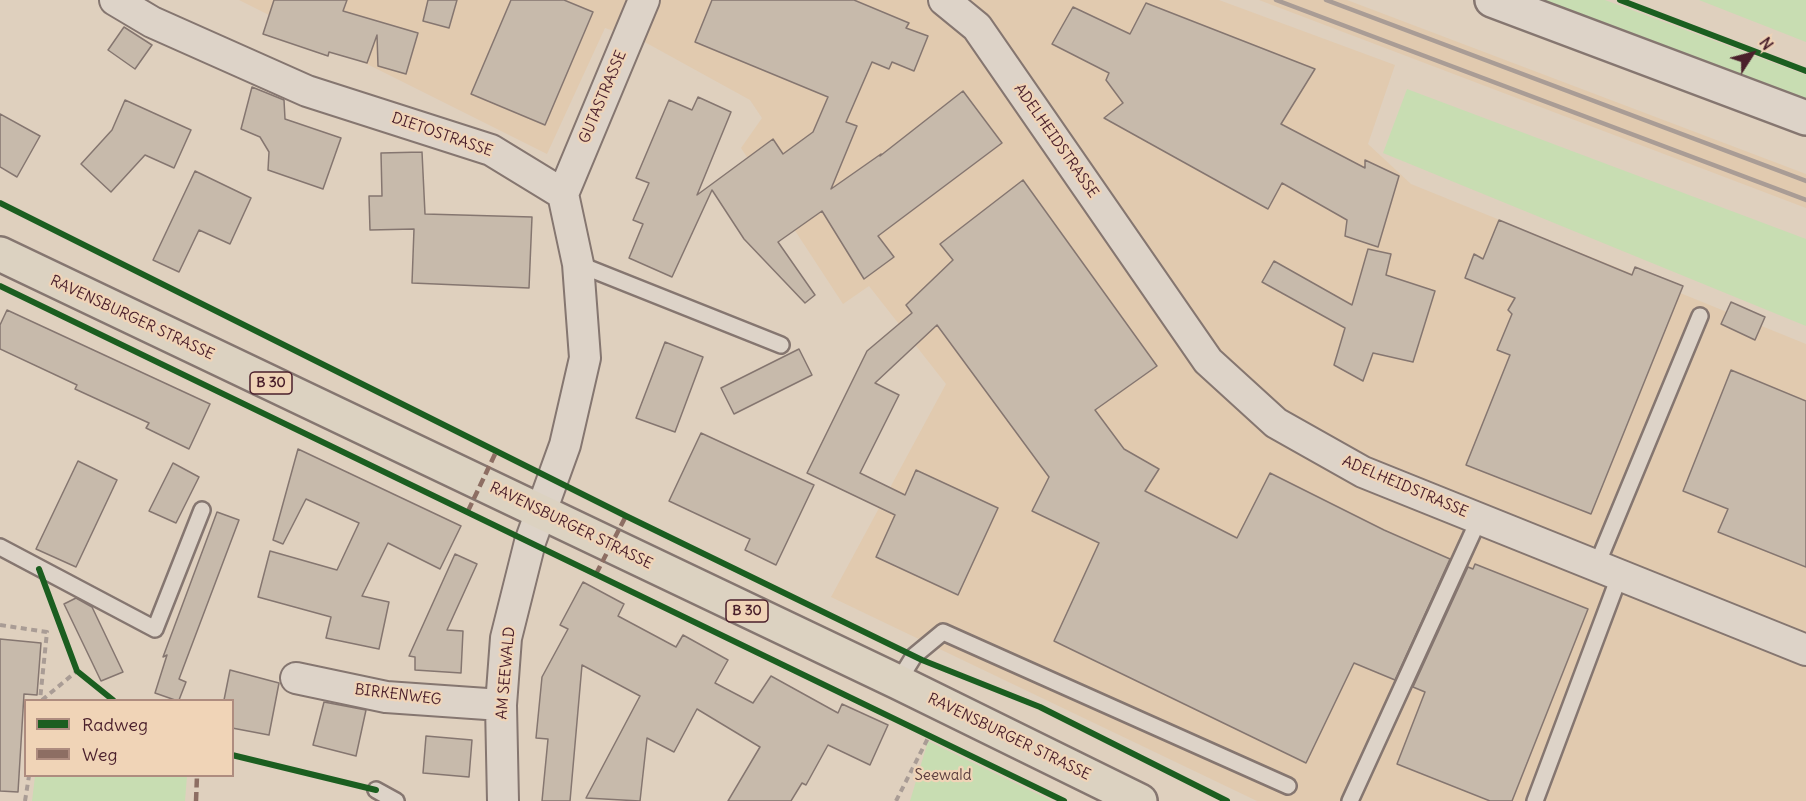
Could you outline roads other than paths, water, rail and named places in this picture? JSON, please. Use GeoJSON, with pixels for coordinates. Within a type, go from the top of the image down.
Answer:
{"type":"FeatureCollection","features":[{"type":"Feature","properties":{"kind":"main road","name":"RAVENSBURGER STRASSE"},"geometry":{"type":"LineString","coordinates":[[0,254],[898,682],[1140,801]]}},
{"type":"Feature","properties":{"kind":"street","name":"DIETOSTRASSE"},"geometry":{"type":"LineString","coordinates":[[115,0],[152,22],[307,91],[492,150],[563,194]]}},
{"type":"Feature","properties":{"kind":"street","name":"GUTASTRASSE"},"geometry":{"type":"LineString","coordinates":[[563,194],[644,0]]}},
{"type":"Feature","properties":{"kind":"street","name":"ADELHEIDSTRASSE"},"geometry":{"type":"LineString","coordinates":[[944,0],[977,27],[1208,361],[1276,423],[1363,472],[1806,650]]}},
{"type":"Feature","properties":{"kind":"street"},"geometry":{"type":"LineString","coordinates":[[1492,0],[1806,118]]}},
{"type":"Feature","properties":{"kind":"street"},"geometry":{"type":"LineString","coordinates":[[563,194],[578,264]]}},
{"type":"Feature","properties":{"kind":"street","name":"AM SEEWALD"},"geometry":{"type":"LineString","coordinates":[[503,801],[501,705],[506,638],[522,572],[565,446],[585,358],[578,264]]}},
{"type":"Feature","properties":{"kind":"street","name":"BIRKENWEG"},"geometry":{"type":"LineString","coordinates":[[296,678],[386,697],[501,705]]}},
{"type":"Feature","properties":{"kind":"lane"},"geometry":{"type":"LineString","coordinates":[[578,264],[781,345]]}},
{"type":"Feature","properties":{"kind":"lane"},"geometry":{"type":"LineString","coordinates":[[1534,801],[1608,572],[1700,316]]}},
{"type":"Feature","properties":{"kind":"lane"},"geometry":{"type":"LineString","coordinates":[[0,547],[155,629],[202,510]]}},
{"type":"Feature","properties":{"kind":"lane"},"geometry":{"type":"LineString","coordinates":[[1350,801],[1479,519]]}},
{"type":"Feature","properties":{"kind":"lane"},"geometry":{"type":"LineString","coordinates":[[898,682],[914,656],[943,632],[1288,786]]}},
{"type":"Feature","properties":{"kind":"lane"},"geometry":{"type":"LineString","coordinates":[[376,790],[396,801]]}},
{"type":"Feature","properties":{"kind":"railway"},"geometry":{"type":"LineString","coordinates":[[1276,0],[1806,200]]}},
{"type":"Feature","properties":{"kind":"railway"},"geometry":{"type":"LineString","coordinates":[[1326,0],[1806,181]]}},
{"type":"Feature","properties":{"kind":"park label","name":"Seewald"},"geometry":{"type":"Point","coordinates":[943,776]}}]}
